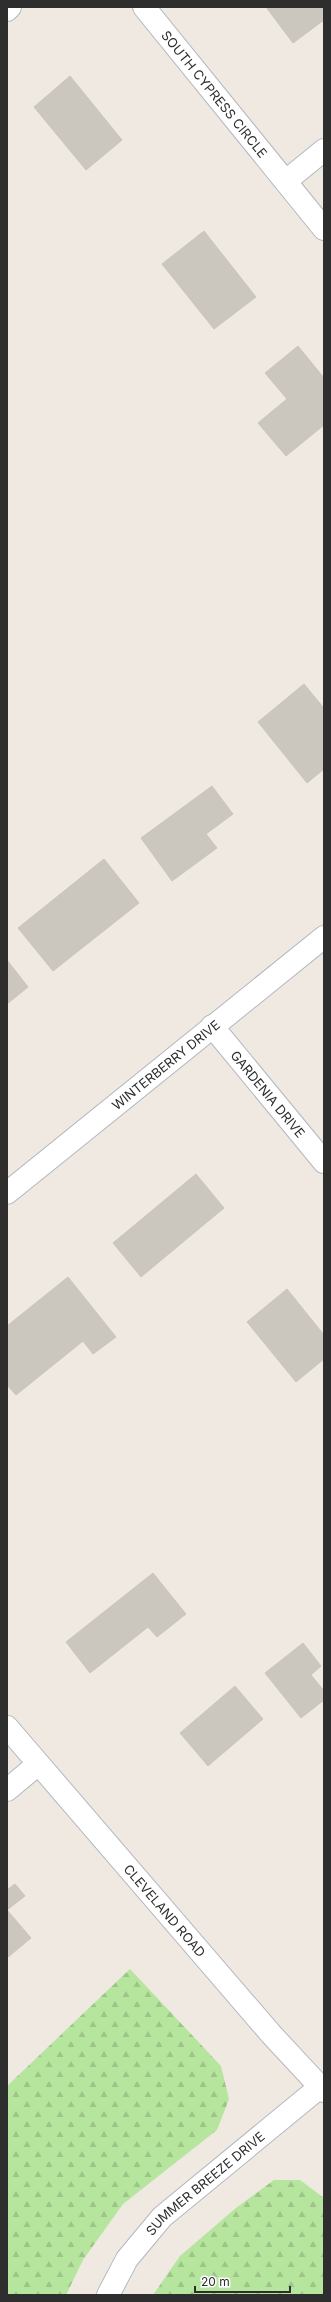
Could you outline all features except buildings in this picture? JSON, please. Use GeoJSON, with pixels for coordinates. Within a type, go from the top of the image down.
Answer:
{"type":"FeatureCollection","features":[{"type":"Feature","properties":{"kind":"street"},"geometry":{"type":"LineString","coordinates":[[7,10],[10,7]]}},
{"type":"Feature","properties":{"kind":"street","name":"SOUTH CYPRESS CIRCLE"},"geometry":{"type":"LineString","coordinates":[[144,7],[324,229]]}},
{"type":"Feature","properties":{"kind":"street"},"geometry":{"type":"LineString","coordinates":[[286,182],[324,150]]}},
{"type":"Feature","properties":{"kind":"street","name":"WINTERBERRY DRIVE"},"geometry":{"type":"LineString","coordinates":[[7,1193],[324,937]]}},
{"type":"Feature","properties":{"kind":"street","name":"GARDENIA DRIVE"},"geometry":{"type":"LineString","coordinates":[[212,1026],[324,1162]]}},
{"type":"Feature","properties":{"kind":"street","name":"CLEVELAND ROAD"},"geometry":{"type":"LineString","coordinates":[[7,1728],[37,1765],[271,2034],[322,2089]]}},
{"type":"Feature","properties":{"kind":"street"},"geometry":{"type":"LineString","coordinates":[[7,1790],[37,1765]]}},
{"type":"Feature","properties":{"kind":"street","name":"SUMMER BREEZE DRIVE"},"geometry":{"type":"LineString","coordinates":[[108,2295],[127,2259],[162,2217],[322,2089]]}},
{"type":"Feature","properties":{"kind":"green space"},"geometry":{"type":"Polygon","coordinates":[[[130,1969],[221,2066],[229,2099],[217,2130],[123,2204],[83,2260],[66,2295],[7,2295],[7,2086],[130,1969]]]}},
{"type":"Feature","properties":{"kind":"green space"},"geometry":{"type":"Polygon","coordinates":[[[274,2180],[300,2180],[324,2198],[324,2295],[153,2295],[180,2256],[236,2208],[274,2180]]]}}]}
